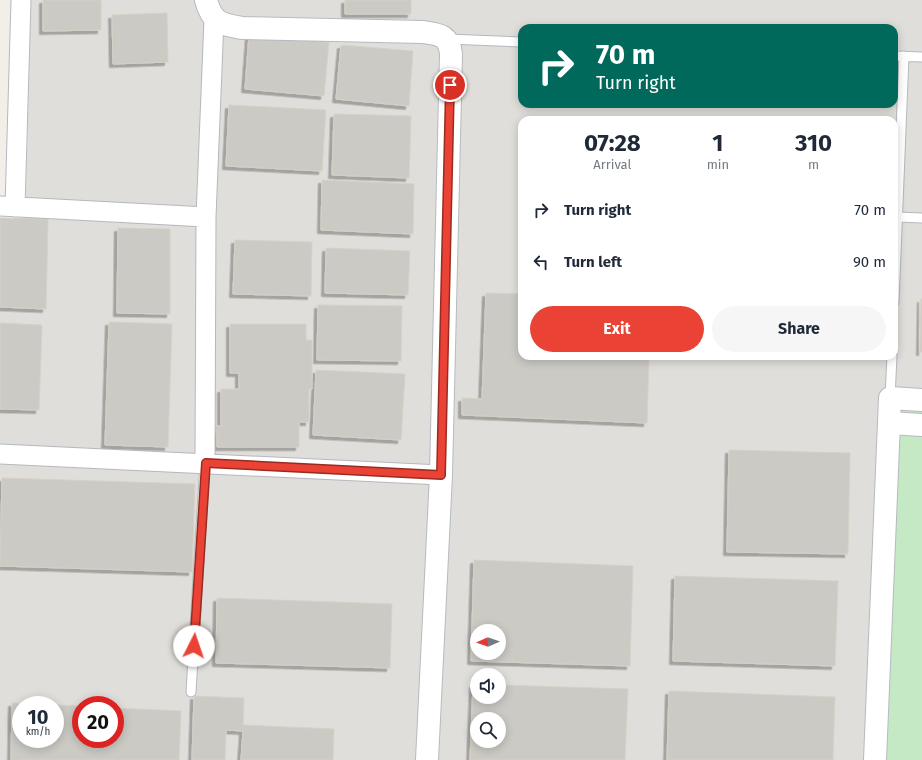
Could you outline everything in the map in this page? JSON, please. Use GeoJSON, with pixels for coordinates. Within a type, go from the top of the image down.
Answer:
{"type":"FeatureCollection","features":[{"type":"Feature","properties":{"kind":"street"},"geometry":{"type":"LineString","coordinates":[[21,0],[7,206],[206,217]]}},
{"type":"Feature","properties":{"kind":"street"},"geometry":{"type":"LineString","coordinates":[[210,10],[228,25],[242,28],[423,32],[437,34],[447,39],[450,46],[441,475],[427,760]]}},
{"type":"Feature","properties":{"kind":"street"},"geometry":{"type":"LineString","coordinates":[[206,463],[206,217],[210,10]]}},
{"type":"Feature","properties":{"kind":"street"},"geometry":{"type":"LineString","coordinates":[[875,760],[890,398],[922,400]]}},
{"type":"Feature","properties":{"kind":"street"},"geometry":{"type":"LineString","coordinates":[[889,424],[922,425]]}},
{"type":"Feature","properties":{"kind":"street"},"geometry":{"type":"LineString","coordinates":[[0,454],[441,475]]}},
{"type":"Feature","properties":{"kind":"lane"},"geometry":{"type":"LineString","coordinates":[[447,39],[518,42]]}},
{"type":"Feature","properties":{"kind":"lane"},"geometry":{"type":"LineString","coordinates":[[898,56],[922,57]]}},
{"type":"Feature","properties":{"kind":"lane"},"geometry":{"type":"LineString","coordinates":[[904,56],[898,217],[922,218]]}},
{"type":"Feature","properties":{"kind":"lane"},"geometry":{"type":"LineString","coordinates":[[890,398],[892,360]]}},
{"type":"Feature","properties":{"kind":"lane"},"geometry":{"type":"LineString","coordinates":[[191,692],[206,463]]}},
{"type":"Feature","properties":{"kind":"shaded area"},"geometry":{"type":"Polygon","coordinates":[[[31,0],[922,0],[922,760],[0,760],[0,233],[25,233],[31,0]]]}},
{"type":"Feature","properties":{"kind":"green space"},"geometry":{"type":"Polygon","coordinates":[[[890,398],[922,401],[922,760],[875,760],[890,398]]]}},
{"type":"Feature","properties":{"kind":"building"},"geometry":{"type":"Polygon","coordinates":[[[43,0],[101,0],[101,30],[43,31],[43,0]]]}},
{"type":"Feature","properties":{"kind":"building"},"geometry":{"type":"Polygon","coordinates":[[[345,0],[411,0],[411,14],[345,14],[345,0]]]}},
{"type":"Feature","properties":{"kind":"building"},"geometry":{"type":"Polygon","coordinates":[[[167,13],[168,62],[113,64],[112,15],[167,13]]]}},
{"type":"Feature","properties":{"kind":"building"},"geometry":{"type":"Polygon","coordinates":[[[249,35],[329,42],[324,96],[245,89],[249,35]]]}},
{"type":"Feature","properties":{"kind":"building"},"geometry":{"type":"Polygon","coordinates":[[[341,45],[413,51],[409,106],[336,99],[341,45]]]}},
{"type":"Feature","properties":{"kind":"building"},"geometry":{"type":"Polygon","coordinates":[[[229,105],[326,110],[322,171],[226,166],[229,105]]]}},
{"type":"Feature","properties":{"kind":"building"},"geometry":{"type":"Polygon","coordinates":[[[334,114],[411,116],[409,178],[332,175],[334,114]]]}},
{"type":"Feature","properties":{"kind":"building"},"geometry":{"type":"Polygon","coordinates":[[[322,180],[414,184],[413,234],[321,230],[322,180]]]}},
{"type":"Feature","properties":{"kind":"building"},"geometry":{"type":"Polygon","coordinates":[[[0,218],[48,219],[46,309],[0,307],[0,218]]]}},
{"type":"Feature","properties":{"kind":"building"},"geometry":{"type":"Polygon","coordinates":[[[118,228],[170,229],[170,314],[117,313],[118,228]]]}},
{"type":"Feature","properties":{"kind":"building"},"geometry":{"type":"Polygon","coordinates":[[[235,240],[312,242],[311,296],[233,294],[235,240]]]}},
{"type":"Feature","properties":{"kind":"building"},"geometry":{"type":"Polygon","coordinates":[[[326,248],[410,251],[408,295],[325,293],[326,248]]]}},
{"type":"Feature","properties":{"kind":"building"},"geometry":{"type":"Polygon","coordinates":[[[486,293],[518,294],[518,360],[649,360],[647,423],[462,415],[462,398],[482,399],[486,293]]]}},
{"type":"Feature","properties":{"kind":"building"},"geometry":{"type":"Polygon","coordinates":[[[921,299],[922,352],[920,352],[921,299]]]}},
{"type":"Feature","properties":{"kind":"building"},"geometry":{"type":"Polygon","coordinates":[[[318,305],[402,306],[401,361],[317,360],[318,305]]]}},
{"type":"Feature","properties":{"kind":"building"},"geometry":{"type":"Polygon","coordinates":[[[109,322],[172,324],[168,447],[105,445],[109,322]]]}},
{"type":"Feature","properties":{"kind":"building"},"geometry":{"type":"Polygon","coordinates":[[[0,323],[42,325],[39,410],[0,409],[0,323]]]}},
{"type":"Feature","properties":{"kind":"building"},"geometry":{"type":"Polygon","coordinates":[[[230,324],[306,324],[306,340],[312,340],[312,389],[309,389],[309,422],[299,422],[299,447],[217,447],[217,432],[209,432],[210,426],[221,426],[221,389],[239,389],[239,373],[230,373],[230,324]]]}},
{"type":"Feature","properties":{"kind":"building"},"geometry":{"type":"Polygon","coordinates":[[[316,370],[405,374],[401,440],[313,435],[316,370]]]}},
{"type":"Feature","properties":{"kind":"building"},"geometry":{"type":"Polygon","coordinates":[[[729,450],[850,453],[848,554],[727,552],[729,450]]]}},
{"type":"Feature","properties":{"kind":"building"},"geometry":{"type":"Polygon","coordinates":[[[2,478],[195,484],[192,572],[0,566],[2,478]]]}},
{"type":"Feature","properties":{"kind":"building"},"geometry":{"type":"Polygon","coordinates":[[[474,560],[633,566],[630,666],[471,661],[506,660],[506,624],[472,624],[474,560]]]}},
{"type":"Feature","properties":{"kind":"building"},"geometry":{"type":"Polygon","coordinates":[[[675,576],[838,581],[835,666],[673,661],[675,576]]]}},
{"type":"Feature","properties":{"kind":"building"},"geometry":{"type":"Polygon","coordinates":[[[217,598],[392,604],[390,668],[216,663],[217,598]]]}},
{"type":"Feature","properties":{"kind":"building"},"geometry":{"type":"Polygon","coordinates":[[[506,685],[628,689],[625,760],[470,760],[470,748],[506,748],[506,712],[472,712],[472,704],[506,704],[506,685]]]}},
{"type":"Feature","properties":{"kind":"building"},"geometry":{"type":"Polygon","coordinates":[[[669,691],[835,697],[833,760],[667,760],[669,691]]]}},
{"type":"Feature","properties":{"kind":"building"},"geometry":{"type":"Polygon","coordinates":[[[194,696],[244,698],[243,725],[334,729],[333,760],[241,760],[243,731],[226,730],[225,760],[192,760],[194,696]]]}},
{"type":"Feature","properties":{"kind":"building"},"geometry":{"type":"Polygon","coordinates":[[[12,703],[12,748],[64,748],[64,705],[72,706],[72,748],[124,748],[124,708],[181,711],[179,760],[11,760],[12,703]]]}},
{"type":"Feature","properties":{"kind":"route"},"geometry":{"type":"LineString","coordinates":[[194,646],[206,463],[441,475],[450,85]]}}]}
